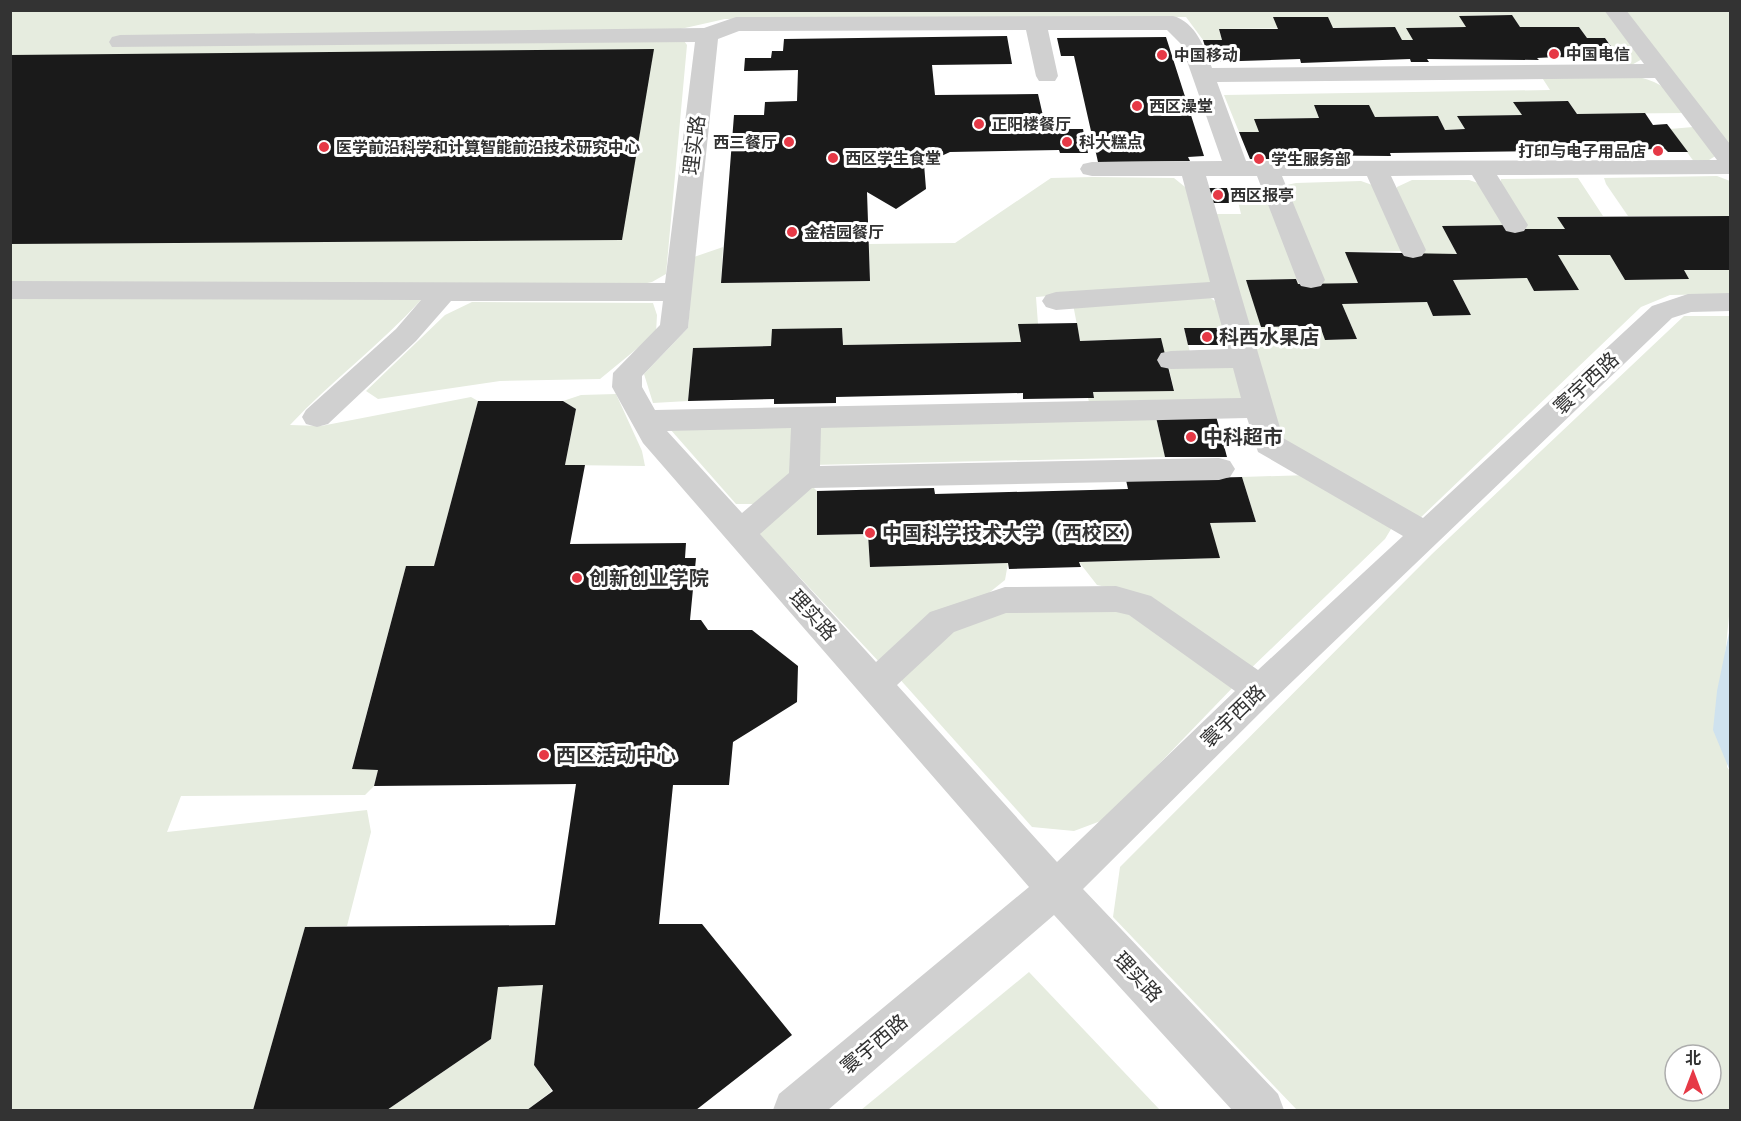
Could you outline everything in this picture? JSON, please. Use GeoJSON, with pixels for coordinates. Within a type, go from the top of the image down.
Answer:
{"type":"FeatureCollection","features":[{"type":"Feature","properties":{"kind":"street"},"geometry":{"type":"LineString","coordinates":[[1614,10],[1659,71],[1731,160]]}},
{"type":"Feature","properties":{"kind":"street"},"geometry":{"type":"LineString","coordinates":[[1036,23],[1047,76]]}},
{"type":"Feature","properties":{"kind":"street"},"geometry":{"type":"LineString","coordinates":[[120,42],[707,35],[736,24],[1173,23],[1191,42],[1237,169]]}},
{"type":"Feature","properties":{"kind":"street","name":"理实路"},"geometry":{"type":"LineString","coordinates":[[707,35],[674,328],[628,373],[627,387],[654,436],[1056,889],[1262,1110]]}},
{"type":"Feature","properties":{"kind":"street"},"geometry":{"type":"LineString","coordinates":[[1203,75],[1659,71]]}},
{"type":"Feature","properties":{"kind":"street"},"geometry":{"type":"LineString","coordinates":[[1092,169],[1731,167]]}},
{"type":"Feature","properties":{"kind":"street"},"geometry":{"type":"LineString","coordinates":[[1376,168],[1413,250]]}},
{"type":"Feature","properties":{"kind":"street"},"geometry":{"type":"LineString","coordinates":[[1480,168],[1515,225]]}},
{"type":"Feature","properties":{"kind":"street"},"geometry":{"type":"LineString","coordinates":[[1583,168],[1598,190]]}},
{"type":"Feature","properties":{"kind":"street"},"geometry":{"type":"LineString","coordinates":[[1192,169],[1269,444],[1425,534]]}},
{"type":"Feature","properties":{"kind":"street"},"geometry":{"type":"LineString","coordinates":[[1267,169],[1311,280]]}},
{"type":"Feature","properties":{"kind":"street"},"geometry":{"type":"LineString","coordinates":[[1056,301],[1225,289]]}},
{"type":"Feature","properties":{"kind":"street"},"geometry":{"type":"LineString","coordinates":[[10,290],[677,292]]}},
{"type":"Feature","properties":{"kind":"street"},"geometry":{"type":"LineString","coordinates":[[317,417],[406,334],[443,292]]}},
{"type":"Feature","properties":{"kind":"street","name":"寰宇西路"},"geometry":{"type":"LineString","coordinates":[[795,1110],[1056,889],[1260,690],[1662,312],[1688,303],[1731,302]]}},
{"type":"Feature","properties":{"kind":"street"},"geometry":{"type":"LineString","coordinates":[[1171,360],[1245,358]]}},
{"type":"Feature","properties":{"kind":"street"},"geometry":{"type":"LineString","coordinates":[[645,421],[1258,408]]}},
{"type":"Feature","properties":{"kind":"street"},"geometry":{"type":"LineString","coordinates":[[804,477],[806,417]]}},
{"type":"Feature","properties":{"kind":"street"},"geometry":{"type":"LineString","coordinates":[[740,533],[804,477],[1219,468]]}},
{"type":"Feature","properties":{"kind":"street"},"geometry":{"type":"LineString","coordinates":[[875,684],[942,622],[1005,600],[1116,599],[1139,605],[1260,690]]}},
{"type":"Feature","properties":{"kind":"shaded area","name":"医学前沿科学和计算智能前沿技术研究中心"},"geometry":{"type":"Polygon","coordinates":[[[1608,10],[1644,58],[1628,67],[1605,38],[1587,38],[1579,27],[1520,27],[1511,15],[1460,16],[1466,27],[1407,28],[1413,40],[1402,40],[1395,27],[1219,29],[1222,40],[1203,40],[1186,17],[725,19],[676,30],[687,45],[666,274],[652,282],[633,286],[11,285],[10,11],[1608,10]]]}},
{"type":"Feature","properties":{"kind":"shaded area"},"geometry":{"type":"Polygon","coordinates":[[[1622,11],[1730,11],[1730,147],[1622,11]]]}},
{"type":"Feature","properties":{"kind":"shaded area"},"geometry":{"type":"Polygon","coordinates":[[[1586,74],[1634,76],[1663,87],[1684,113],[1577,114],[1568,101],[1514,102],[1522,115],[1458,117],[1465,129],[1445,130],[1438,116],[1375,117],[1368,105],[1314,105],[1319,118],[1255,119],[1259,132],[1239,132],[1224,95],[1550,90],[1541,76],[1586,74]]]}},
{"type":"Feature","properties":{"kind":"shaded area"},"geometry":{"type":"Polygon","coordinates":[[[1693,127],[1717,155],[1709,160],[1695,163],[1670,129],[1693,127]]]}},
{"type":"Feature","properties":{"kind":"shaded area"},"geometry":{"type":"Polygon","coordinates":[[[1717,176],[1730,181],[1730,216],[1628,216],[1604,178],[1717,176]]]}},
{"type":"Feature","properties":{"kind":"shaded area"},"geometry":{"type":"Polygon","coordinates":[[[1051,178],[1174,178],[1190,191],[1216,283],[1036,297],[1038,324],[1021,342],[843,345],[842,328],[771,346],[693,348],[688,401],[653,403],[644,374],[688,328],[694,257],[723,247],[721,283],[870,281],[869,244],[955,243],[1051,178]]]}},
{"type":"Feature","properties":{"kind":"shaded area"},"geometry":{"type":"Polygon","coordinates":[[[1578,178],[1603,216],[1558,217],[1565,229],[1526,229],[1500,188],[1501,179],[1578,178]]]}},
{"type":"Feature","properties":{"kind":"shaded area"},"geometry":{"type":"Polygon","coordinates":[[[1412,180],[1469,180],[1484,185],[1507,225],[1443,226],[1457,254],[1423,255],[1396,198],[1397,187],[1412,180]]]}},
{"type":"Feature","properties":{"kind":"shaded area"},"geometry":{"type":"Polygon","coordinates":[[[1361,181],[1378,187],[1407,251],[1346,252],[1358,283],[1320,284],[1282,186],[1296,183],[1361,181]]]}},
{"type":"Feature","properties":{"kind":"shaded area"},"geometry":{"type":"Polygon","coordinates":[[[1235,189],[1259,189],[1270,193],[1306,284],[1298,284],[1296,279],[1246,280],[1262,327],[1320,326],[1325,340],[1357,339],[1342,304],[1427,302],[1433,316],[1471,315],[1453,280],[1527,278],[1534,291],[1578,290],[1558,255],[1610,255],[1625,280],[1688,279],[1684,270],[1730,270],[1730,294],[1670,295],[1641,307],[1417,521],[1283,443],[1213,214],[1241,214],[1235,189]]]}},
{"type":"Feature","properties":{"kind":"shaded area"},"geometry":{"type":"Polygon","coordinates":[[[11,293],[413,294],[421,300],[290,425],[321,426],[471,397],[478,401],[434,566],[406,566],[352,768],[378,770],[374,786],[365,795],[181,796],[167,832],[367,810],[371,832],[347,926],[305,927],[253,1110],[11,1110],[11,293]]]}},
{"type":"Feature","properties":{"kind":"shaded area"},"geometry":{"type":"Polygon","coordinates":[[[1204,293],[1220,305],[1226,328],[1184,329],[1191,356],[1165,357],[1161,338],[1080,341],[1073,304],[1204,293]]]}},
{"type":"Feature","properties":{"kind":"shaded area"},"geometry":{"type":"Polygon","coordinates":[[[472,302],[653,303],[657,315],[656,333],[600,379],[500,381],[378,399],[366,391],[445,315],[472,302]]]}},
{"type":"Feature","properties":{"kind":"shaded area"},"geometry":{"type":"Polygon","coordinates":[[[1684,316],[1730,316],[1730,606],[1725,657],[1727,767],[1730,771],[1730,1110],[1297,1110],[1113,917],[1120,867],[1432,554],[1684,316]]]}},
{"type":"Feature","properties":{"kind":"shaded area"},"geometry":{"type":"Polygon","coordinates":[[[1233,364],[1243,372],[1242,404],[1090,406],[1088,398],[1094,398],[1093,392],[1174,390],[1168,365],[1233,364]]]}},
{"type":"Feature","properties":{"kind":"shaded area"},"geometry":{"type":"Polygon","coordinates":[[[616,394],[642,451],[645,466],[565,465],[576,409],[563,401],[581,395],[616,394]]]}},
{"type":"Feature","properties":{"kind":"shaded area"},"geometry":{"type":"Polygon","coordinates":[[[1156,417],[1165,457],[812,465],[813,432],[822,425],[1156,417]]]}},
{"type":"Feature","properties":{"kind":"shaded area"},"geometry":{"type":"Polygon","coordinates":[[[793,425],[795,477],[763,504],[736,504],[670,429],[793,425]]]}},
{"type":"Feature","properties":{"kind":"shaded area"},"geometry":{"type":"Polygon","coordinates":[[[1309,475],[1394,524],[1385,539],[1245,674],[1130,592],[1097,585],[1079,562],[1219,558],[1210,523],[1256,522],[1242,477],[1309,475]]]}},
{"type":"Feature","properties":{"kind":"shaded area"},"geometry":{"type":"Polygon","coordinates":[[[808,482],[817,491],[817,535],[868,534],[870,567],[1008,563],[1005,580],[980,600],[882,665],[760,535],[763,519],[808,482]]]}},
{"type":"Feature","properties":{"kind":"shaded area"},"geometry":{"type":"Polygon","coordinates":[[[1116,606],[1238,682],[1106,819],[1074,831],[1032,827],[897,676],[948,626],[998,610],[1116,606]]]}},
{"type":"Feature","properties":{"kind":"shaded area"},"geometry":{"type":"Polygon","coordinates":[[[1029,972],[1160,1110],[861,1110],[1029,972]]]}},
{"type":"Feature","properties":{"kind":"shaded area"},"geometry":{"type":"Polygon","coordinates":[[[543,985],[534,1065],[552,1091],[527,1110],[387,1110],[491,1039],[498,987],[543,985]]]}},
{"type":"Feature","properties":{"kind":"water"},"geometry":{"type":"Polygon","coordinates":[[[1730,628],[1730,771],[1713,730],[1717,691],[1730,628]]]}},
{"type":"Feature","properties":{"kind":"building"},"geometry":{"type":"Polygon","coordinates":[[[1512,15],[1520,27],[1579,27],[1587,38],[1605,38],[1620,59],[1556,57],[1537,58],[1539,60],[1427,59],[1429,62],[1411,62],[1410,59],[1301,63],[1300,59],[1210,62],[1203,40],[1222,40],[1219,29],[1278,29],[1273,17],[1328,17],[1333,28],[1395,27],[1402,40],[1413,40],[1406,28],[1466,27],[1459,16],[1512,15]]]}},
{"type":"Feature","properties":{"kind":"building","name":"西区学生食堂"},"geometry":{"type":"Polygon","coordinates":[[[1007,36],[1012,64],[932,65],[935,95],[1038,94],[1046,129],[1083,129],[1088,153],[1060,153],[1059,150],[950,152],[924,164],[926,189],[896,209],[867,192],[870,281],[721,283],[734,115],[764,115],[765,102],[797,101],[798,70],[744,71],[745,58],[771,58],[772,51],[783,51],[784,39],[1007,36]]]}},
{"type":"Feature","properties":{"kind":"building","name":"西区澡堂"},"geometry":{"type":"Polygon","coordinates":[[[1166,37],[1204,156],[1188,157],[1190,161],[1098,162],[1074,56],[1061,56],[1057,38],[1166,37]]]}},
{"type":"Feature","properties":{"kind":"building","name":"医学前沿科学和计算智能前沿技术研究中心"},"geometry":{"type":"Polygon","coordinates":[[[654,49],[622,240],[10,244],[10,55],[654,49]]]}},
{"type":"Feature","properties":{"kind":"building"},"geometry":{"type":"Polygon","coordinates":[[[1568,101],[1577,114],[1645,113],[1653,125],[1667,124],[1688,152],[1668,152],[1665,149],[1597,150],[1600,154],[1548,154],[1545,151],[1390,153],[1391,156],[1270,155],[1271,159],[1250,159],[1239,132],[1259,132],[1254,119],[1319,118],[1314,105],[1369,105],[1375,117],[1438,116],[1445,130],[1465,129],[1457,116],[1522,115],[1513,102],[1568,101]]]}},
{"type":"Feature","properties":{"kind":"building","name":"西区报亭"},"geometry":{"type":"Polygon","coordinates":[[[1205,188],[1227,188],[1232,203],[1209,203],[1205,188]]]}},
{"type":"Feature","properties":{"kind":"building"},"geometry":{"type":"Polygon","coordinates":[[[1730,216],[1730,270],[1684,270],[1689,279],[1625,280],[1610,255],[1558,255],[1579,290],[1534,291],[1527,278],[1453,280],[1471,315],[1433,316],[1427,302],[1342,304],[1357,339],[1325,340],[1320,326],[1261,327],[1246,280],[1296,279],[1298,284],[1358,283],[1345,252],[1457,254],[1442,226],[1507,225],[1510,229],[1565,229],[1557,217],[1730,216]]]}},
{"type":"Feature","properties":{"kind":"building"},"geometry":{"type":"Polygon","coordinates":[[[1077,323],[1080,341],[1161,338],[1174,391],[1093,392],[1094,398],[1023,399],[1023,393],[836,397],[836,403],[774,404],[774,399],[688,401],[693,348],[771,346],[772,329],[842,328],[843,345],[1021,342],[1018,324],[1077,323]]]}},
{"type":"Feature","properties":{"kind":"building","name":"科西水果店"},"geometry":{"type":"Polygon","coordinates":[[[1184,328],[1226,328],[1231,345],[1188,345],[1184,328]]]}},
{"type":"Feature","properties":{"kind":"building","name":"西区活动中心"},"geometry":{"type":"Polygon","coordinates":[[[478,401],[563,401],[576,409],[565,465],[585,465],[570,544],[686,543],[685,558],[696,558],[690,620],[701,620],[708,630],[752,630],[798,666],[797,702],[733,742],[729,785],[673,785],[659,924],[702,924],[792,1035],[696,1110],[527,1110],[553,1091],[534,1065],[543,985],[498,987],[491,1039],[387,1110],[253,1110],[305,927],[555,925],[576,784],[374,786],[378,770],[352,769],[406,566],[434,566],[478,401]]]}},
{"type":"Feature","properties":{"kind":"building","name":"中科超市"},"geometry":{"type":"Polygon","coordinates":[[[1216,416],[1227,457],[1165,457],[1156,417],[1216,416]]]}},
{"type":"Feature","properties":{"kind":"building"},"geometry":{"type":"Polygon","coordinates":[[[1242,477],[1256,522],[1210,523],[1220,558],[1079,562],[1081,567],[1009,569],[1008,563],[870,567],[868,534],[817,535],[817,491],[934,488],[935,494],[1128,489],[1126,480],[1242,477]]]}},
{"type":"Feature","properties":{"kind":"place","name":"中国电信"},"geometry":{"type":"Point","coordinates":[1554,54]}},
{"type":"Feature","properties":{"kind":"place","name":"中国移动"},"geometry":{"type":"Point","coordinates":[1162,55]}},
{"type":"Feature","properties":{"kind":"place","name":"西区澡堂"},"geometry":{"type":"Point","coordinates":[1137,106]}},
{"type":"Feature","properties":{"kind":"place","name":"正阳楼餐厅"},"geometry":{"type":"Point","coordinates":[979,124]}},
{"type":"Feature","properties":{"kind":"place","name":"西三餐厅"},"geometry":{"type":"Point","coordinates":[789,142]}},
{"type":"Feature","properties":{"kind":"place","name":"科大糕点"},"geometry":{"type":"Point","coordinates":[1067,142]}},
{"type":"Feature","properties":{"kind":"place","name":"医学前沿科学和计算智能前沿技术研究中心"},"geometry":{"type":"Point","coordinates":[324,147]}},
{"type":"Feature","properties":{"kind":"place","name":"打印与电子用品店"},"geometry":{"type":"Point","coordinates":[1658,151]}},
{"type":"Feature","properties":{"kind":"place","name":"西区学生食堂"},"geometry":{"type":"Point","coordinates":[833,158]}},
{"type":"Feature","properties":{"kind":"place","name":"学生服务部"},"geometry":{"type":"Point","coordinates":[1259,159]}},
{"type":"Feature","properties":{"kind":"place","name":"西区报亭"},"geometry":{"type":"Point","coordinates":[1218,195]}},
{"type":"Feature","properties":{"kind":"place","name":"金桔园餐厅"},"geometry":{"type":"Point","coordinates":[792,232]}},
{"type":"Feature","properties":{"kind":"place","name":"科西水果店"},"geometry":{"type":"Point","coordinates":[1207,337]}},
{"type":"Feature","properties":{"kind":"place","name":"中科超市"},"geometry":{"type":"Point","coordinates":[1191,437]}},
{"type":"Feature","properties":{"kind":"place","name":"中国科学技术大学（西校区）"},"geometry":{"type":"Point","coordinates":[870,533]}},
{"type":"Feature","properties":{"kind":"place","name":"创新创业学院"},"geometry":{"type":"Point","coordinates":[577,578]}},
{"type":"Feature","properties":{"kind":"place","name":"西区活动中心"},"geometry":{"type":"Point","coordinates":[544,755]}}]}
